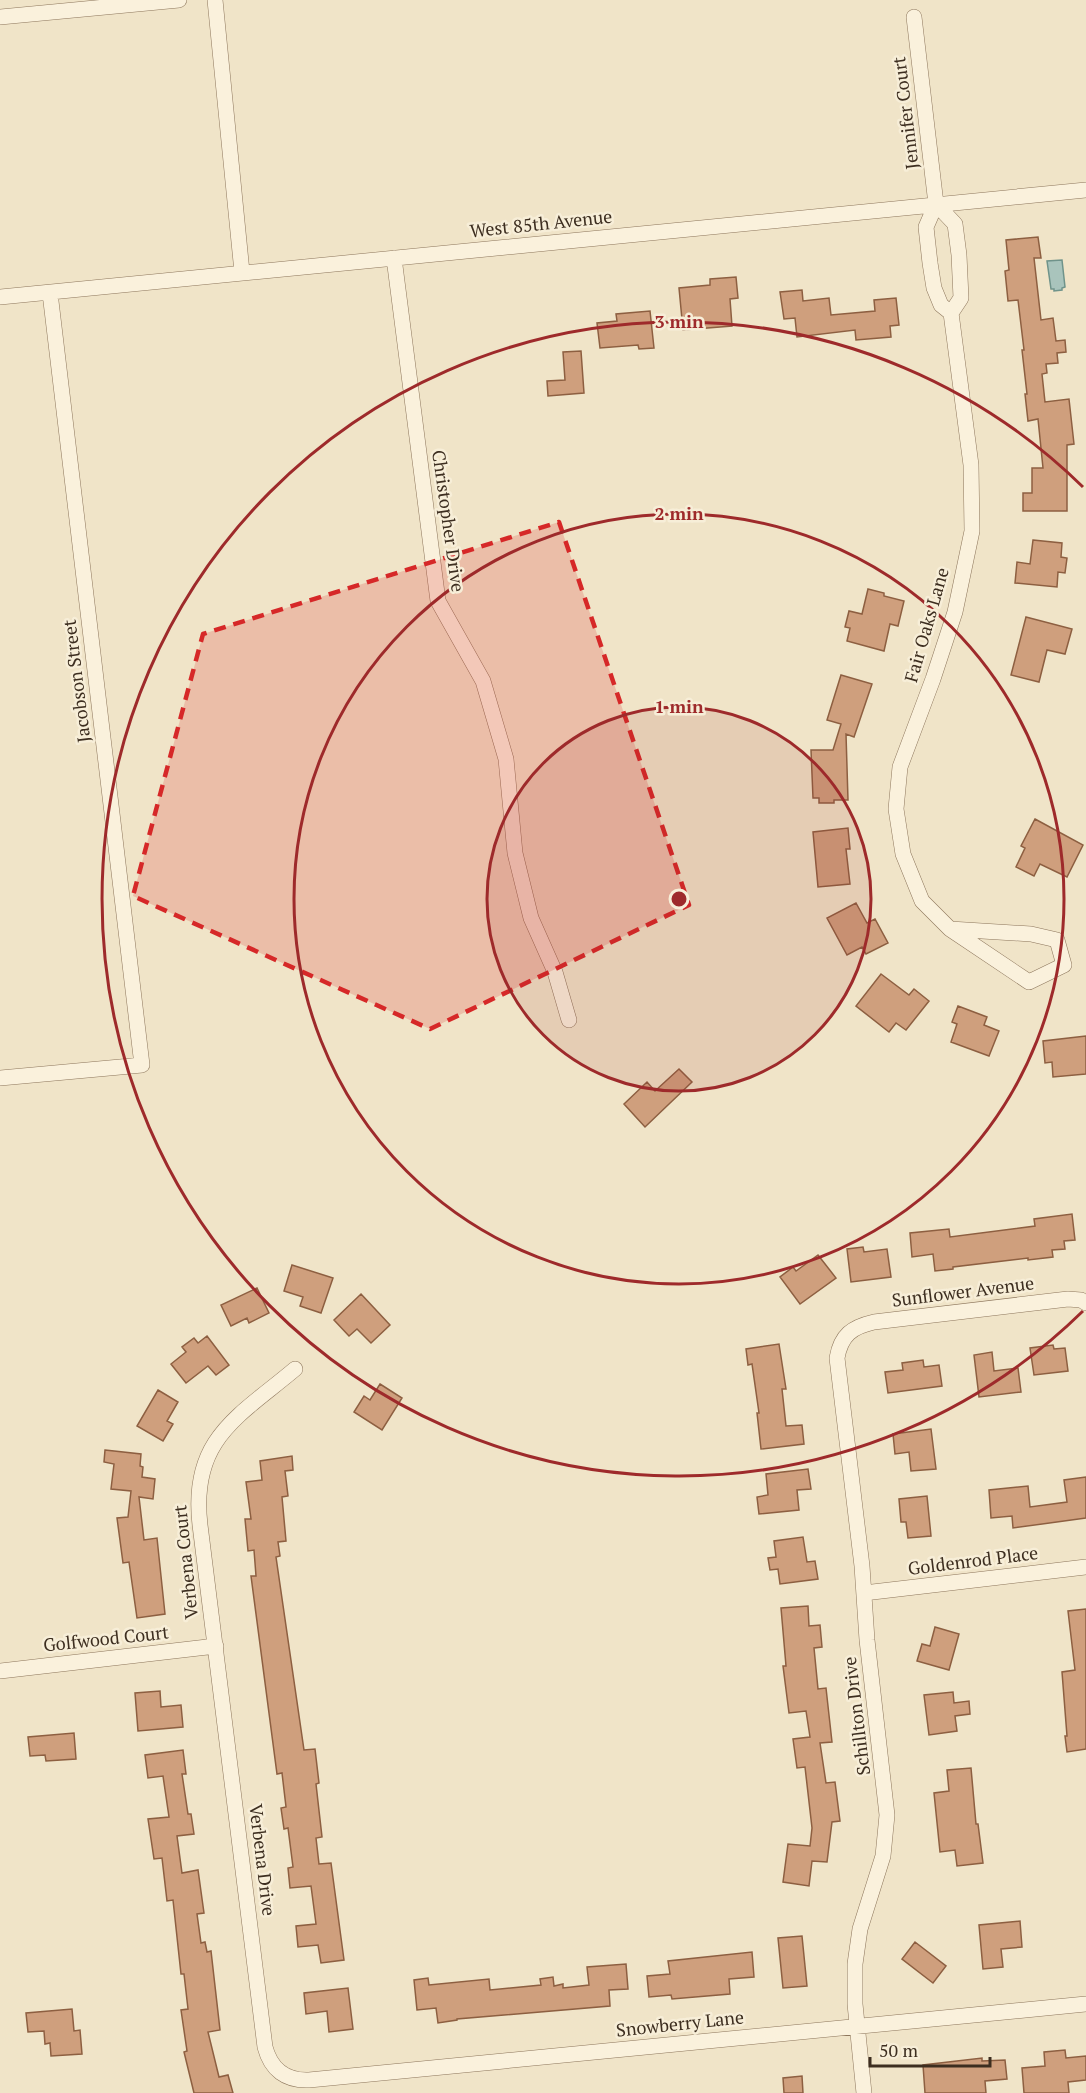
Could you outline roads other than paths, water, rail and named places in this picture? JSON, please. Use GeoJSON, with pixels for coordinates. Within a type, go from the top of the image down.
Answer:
{"type":"FeatureCollection","features":[{"type":"Feature","properties":{"kind":"street"},"geometry":{"type":"LineString","coordinates":[[0,17],[179,0]]}},
{"type":"Feature","properties":{"kind":"street"},"geometry":{"type":"LineString","coordinates":[[215,0],[242,272]]}},
{"type":"Feature","properties":{"kind":"street","name":"Jennifer Court"},"geometry":{"type":"LineString","coordinates":[[914,17],[936,204]]}},
{"type":"Feature","properties":{"kind":"street","name":"West 85th Avenue"},"geometry":{"type":"LineString","coordinates":[[0,297],[1086,190]]}},
{"type":"Feature","properties":{"kind":"street","name":"Fair Oaks Lane"},"geometry":{"type":"LineString","coordinates":[[950,929],[1031,934],[1057,940],[1064,965],[1029,982],[950,929],[922,901],[903,854],[896,809],[900,767],[956,612],[972,531],[971,465],[951,313],[961,298],[959,255],[955,224],[936,204],[926,227],[930,263],[934,288],[941,305],[951,313]]}},
{"type":"Feature","properties":{"kind":"street","name":"Christopher Drive"},"geometry":{"type":"LineString","coordinates":[[394,258],[438,601],[483,681],[506,759],[515,853],[531,918],[555,972],[569,1020]]}},
{"type":"Feature","properties":{"kind":"street","name":"Jacobson Street"},"geometry":{"type":"LineString","coordinates":[[0,1078],[142,1065],[50,293]]}},
{"type":"Feature","properties":{"kind":"street","name":"Sunflower Avenue"},"geometry":{"type":"LineString","coordinates":[[848,1334],[859,1326],[874,1322],[1068,1299],[1081,1300],[1086,1303]]}},
{"type":"Feature","properties":{"kind":"street","name":"Schillton Drive"},"geometry":{"type":"LineString","coordinates":[[848,1334],[840,1345],[837,1358],[887,1815],[883,1856],[856,1946],[855,1984],[864,2093]]}},
{"type":"Feature","properties":{"kind":"street","name":"Verbena Court"},"geometry":{"type":"LineString","coordinates":[[216,1646],[198,1510],[200,1481],[204,1466],[209,1452],[232,1419],[296,1369]]}},
{"type":"Feature","properties":{"kind":"street","name":"Goldenrod Place"},"geometry":{"type":"LineString","coordinates":[[864,1593],[1086,1567]]}},
{"type":"Feature","properties":{"kind":"street","name":"Golfwood Court"},"geometry":{"type":"LineString","coordinates":[[0,1671],[216,1646]]}},
{"type":"Feature","properties":{"kind":"street","name":"Verbena Drive"},"geometry":{"type":"LineString","coordinates":[[216,1646],[265,2047],[267,2056],[280,2074]]}},
{"type":"Feature","properties":{"kind":"street","name":"Snowberry Lane"},"geometry":{"type":"LineString","coordinates":[[280,2074],[298,2080],[309,2080],[1086,2004]]}},
{"type":"Feature","properties":{"kind":"water"},"geometry":{"type":"Polygon","coordinates":[[[1062,260],[1065,287],[1054,291],[1051,289],[1047,261],[1062,260]]]}}]}
